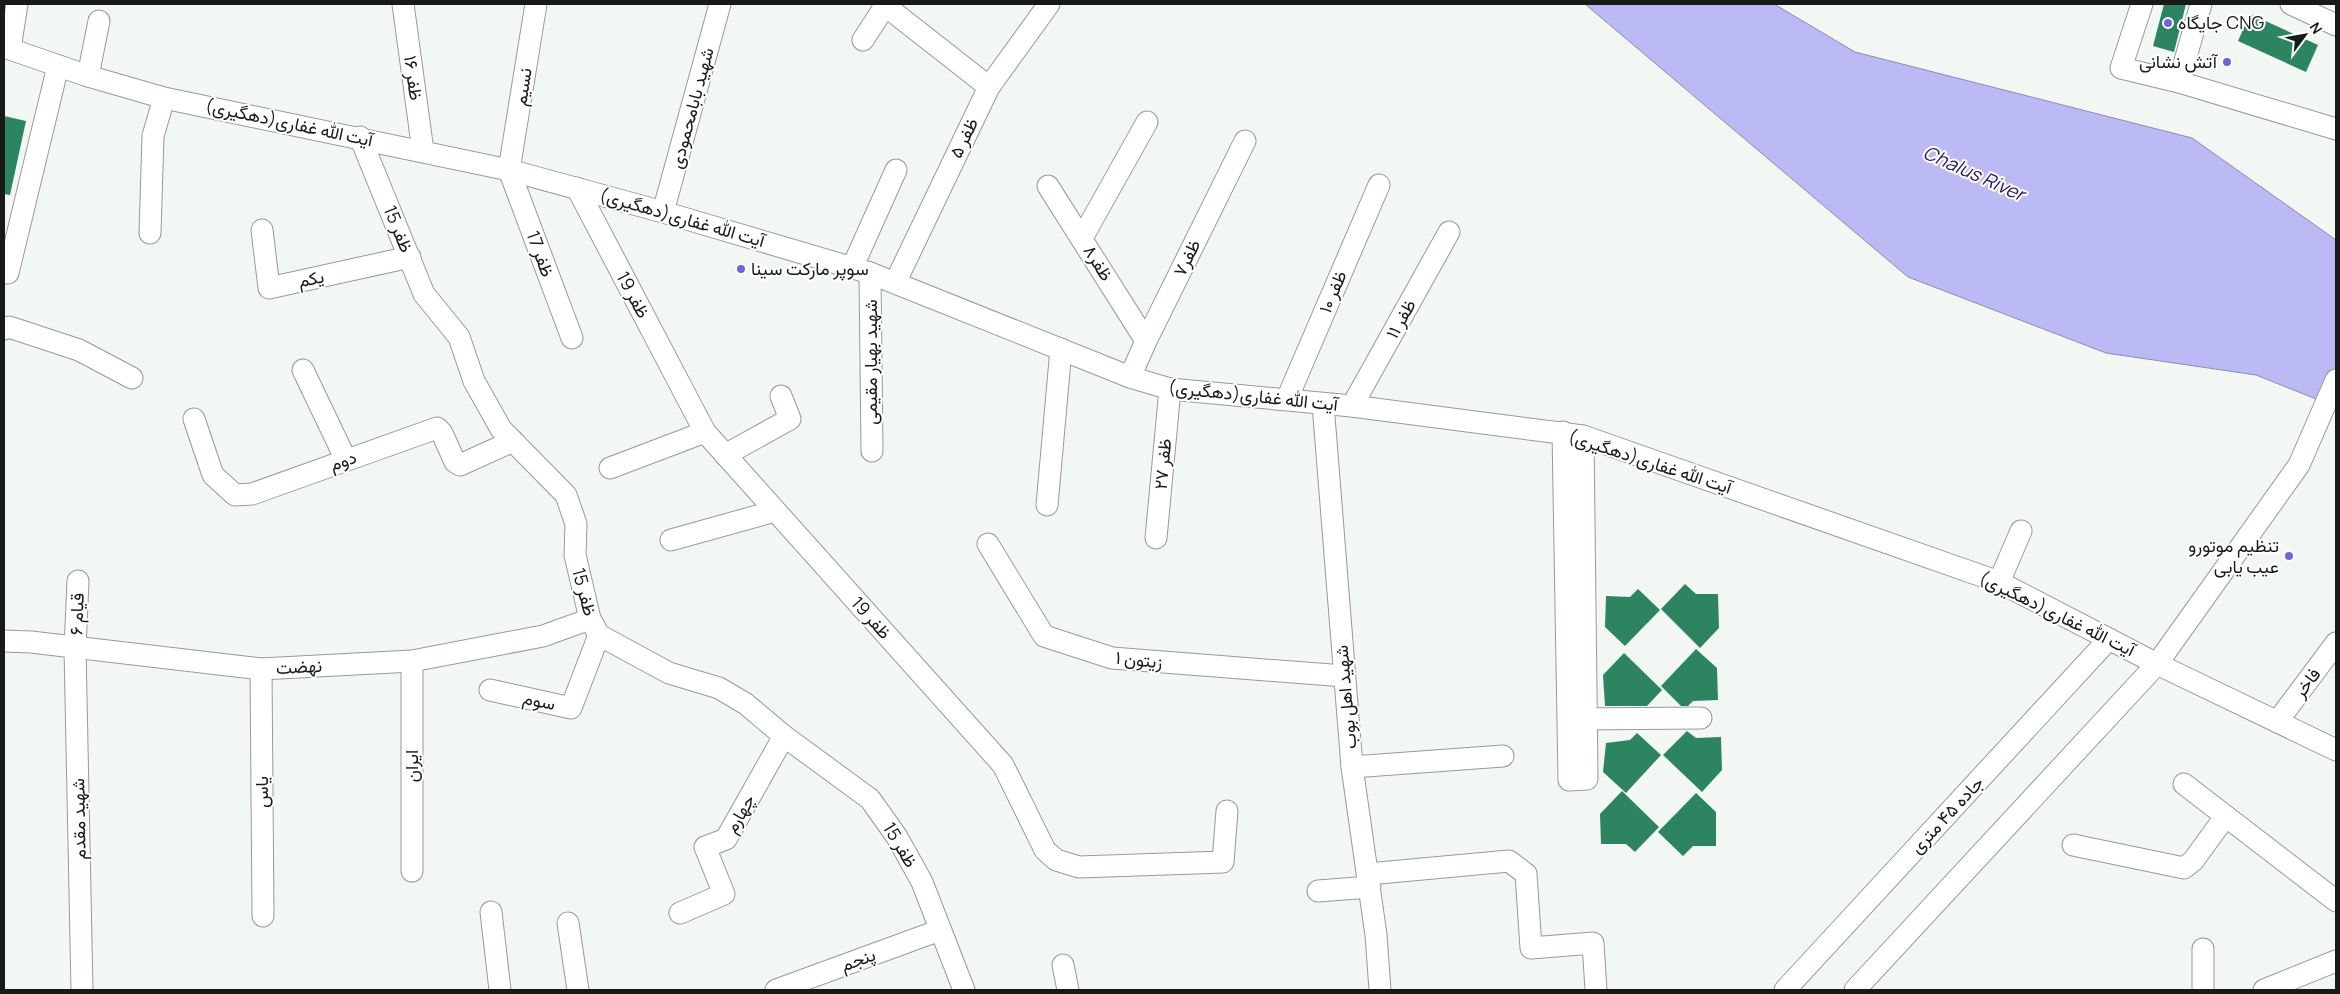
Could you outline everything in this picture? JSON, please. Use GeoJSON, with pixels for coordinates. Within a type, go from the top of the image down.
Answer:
{"type":"FeatureCollection","features":[{"type":"Feature","properties":{"kind":"street"},"geometry":{"type":"LineString","coordinates":[[7,48],[16,4]]}},
{"type":"Feature","properties":{"kind":"street","name":"ظفر ۱۶"},"geometry":{"type":"LineString","coordinates":[[403,4],[423,151]]}},
{"type":"Feature","properties":{"kind":"street","name":"نسیم"},"geometry":{"type":"LineString","coordinates":[[509,170],[536,4]]}},
{"type":"Feature","properties":{"kind":"street","name":"شهید بابامحمودی"},"geometry":{"type":"LineString","coordinates":[[664,212],[720,4]]}},
{"type":"Feature","properties":{"kind":"street","name":"ظفر ۵"},"geometry":{"type":"LineString","coordinates":[[895,283],[989,87],[1049,4]]}},
{"type":"Feature","properties":{"kind":"street"},"geometry":{"type":"LineString","coordinates":[[2142,4],[2121,68],[2179,82],[2336,129]]}},
{"type":"Feature","properties":{"kind":"street"},"geometry":{"type":"LineString","coordinates":[[2179,82],[2201,4]]}},
{"type":"Feature","properties":{"kind":"street"},"geometry":{"type":"LineString","coordinates":[[2291,4],[2336,25]]}},
{"type":"Feature","properties":{"kind":"street"},"geometry":{"type":"LineString","coordinates":[[863,40],[884,5],[989,87]]}},
{"type":"Feature","properties":{"kind":"street"},"geometry":{"type":"LineString","coordinates":[[88,76],[99,21]]}},
{"type":"Feature","properties":{"kind":"street","name":"آیت الله غفاری(دهگیری)"},"geometry":{"type":"LineString","coordinates":[[7,48],[88,76],[164,98],[360,137],[509,170],[664,212],[861,270],[1130,376],[1170,389],[1352,406],[1573,434],[1999,582],[2157,664],[2336,750]]}},
{"type":"Feature","properties":{"kind":"street"},"geometry":{"type":"LineString","coordinates":[[5,278],[58,66]]}},
{"type":"Feature","properties":{"kind":"street"},"geometry":{"type":"LineString","coordinates":[[150,233],[153,136],[164,98]]}},
{"type":"Feature","properties":{"kind":"street"},"geometry":{"type":"LineString","coordinates":[[1082,238],[1147,122]]}},
{"type":"Feature","properties":{"kind":"street","name":"ظفر 15"},"geometry":{"type":"LineString","coordinates":[[360,137],[424,294],[459,337],[474,381],[501,429],[566,495],[576,524],[575,555],[594,627],[669,673],[719,688],[746,704],[784,736],[870,799],[897,836],[922,882],[964,990]]}},
{"type":"Feature","properties":{"kind":"street","name":"ظفر۷"},"geometry":{"type":"LineString","coordinates":[[1130,376],[1245,141]]}},
{"type":"Feature","properties":{"kind":"street","name":"ظفر 17"},"geometry":{"type":"LineString","coordinates":[[509,170],[572,338]]}},
{"type":"Feature","properties":{"kind":"street"},"geometry":{"type":"LineString","coordinates":[[861,270],[896,170]]}},
{"type":"Feature","properties":{"kind":"street","name":"ظفر ۱۰"},"geometry":{"type":"LineString","coordinates":[[1287,399],[1379,185]]}},
{"type":"Feature","properties":{"kind":"street","name":"ظفر۸"},"geometry":{"type":"LineString","coordinates":[[1048,186],[1146,341]]}},
{"type":"Feature","properties":{"kind":"street","name":"ظفر 19"},"geometry":{"type":"LineString","coordinates":[[577,188],[705,432],[1003,765],[1044,850],[1056,860],[1079,867],[1222,862],[1227,811]]}},
{"type":"Feature","properties":{"kind":"street","name":"یکم"},"geometry":{"type":"LineString","coordinates":[[262,230],[269,288],[410,257]]}},
{"type":"Feature","properties":{"kind":"street","name":"ظفر ۱۱"},"geometry":{"type":"LineString","coordinates":[[1352,406],[1449,232]]}},
{"type":"Feature","properties":{"kind":"street","name":"شهید بهیار مقیمی"},"geometry":{"type":"LineString","coordinates":[[861,270],[872,451]]}},
{"type":"Feature","properties":{"kind":"street"},"geometry":{"type":"LineString","coordinates":[[4,329],[9,327],[79,350],[132,378]]}},
{"type":"Feature","properties":{"kind":"street"},"geometry":{"type":"LineString","coordinates":[[1047,504],[1061,349]]}},
{"type":"Feature","properties":{"kind":"street"},"geometry":{"type":"LineString","coordinates":[[303,370],[346,460]]}},
{"type":"Feature","properties":{"kind":"street"},"geometry":{"type":"LineString","coordinates":[[1855,990],[2157,664],[2299,465],[2336,380]]}},
{"type":"Feature","properties":{"kind":"street","name":"ظفر ۲۷"},"geometry":{"type":"LineString","coordinates":[[1156,538],[1170,389]]}},
{"type":"Feature","properties":{"kind":"street"},"geometry":{"type":"LineString","coordinates":[[725,455],[790,419],[782,396]]}},
{"type":"Feature","properties":{"kind":"street","name":"شهید اهل بوب"},"geometry":{"type":"LineString","coordinates":[[1322,404],[1352,768],[1376,935],[1380,990]]}},
{"type":"Feature","properties":{"kind":"street","name":"دوم"},"geometry":{"type":"LineString","coordinates":[[194,419],[213,475],[235,495],[252,494],[437,428],[442,432],[455,462],[460,465],[513,442]]}},
{"type":"Feature","properties":{"kind":"street"},"geometry":{"type":"LineString","coordinates":[[610,468],[705,432]]}},
{"type":"Feature","properties":{"kind":"street"},"geometry":{"type":"LineString","coordinates":[[1573,434],[1577,719],[1702,718]]}},
{"type":"Feature","properties":{"kind":"street"},"geometry":{"type":"LineString","coordinates":[[671,540],[775,511]]}},
{"type":"Feature","properties":{"kind":"street"},"geometry":{"type":"LineString","coordinates":[[1999,582],[2021,531]]}},
{"type":"Feature","properties":{"kind":"street","name":"زیتون ۱"},"geometry":{"type":"LineString","coordinates":[[988,544],[1044,636],[1112,658],[1344,676]]}},
{"type":"Feature","properties":{"kind":"street","name":"قیام ۶"},"geometry":{"type":"LineString","coordinates":[[75,648],[78,581]]}},
{"type":"Feature","properties":{"kind":"street","name":"نهضت"},"geometry":{"type":"LineString","coordinates":[[4,641],[31,642],[261,669],[412,661],[594,627]]}},
{"type":"Feature","properties":{"kind":"street","name":"سوم"},"geometry":{"type":"LineString","coordinates":[[490,690],[570,708],[594,627]]}},
{"type":"Feature","properties":{"kind":"street","name":"جاده ۴۵ متری"},"geometry":{"type":"LineString","coordinates":[[1784,990],[2109,639]]}},
{"type":"Feature","properties":{"kind":"street","name":"فاخر"},"geometry":{"type":"LineString","coordinates":[[2277,722],[2336,643]]}},
{"type":"Feature","properties":{"kind":"street","name":"شهید مقدم"},"geometry":{"type":"LineString","coordinates":[[75,648],[82,990]]}},
{"type":"Feature","properties":{"kind":"street","name":"ایران"},"geometry":{"type":"LineString","coordinates":[[412,661],[412,871]]}},
{"type":"Feature","properties":{"kind":"street","name":"یاس"},"geometry":{"type":"LineString","coordinates":[[261,669],[264,916]]}},
{"type":"Feature","properties":{"kind":"street","name":"چهارم"},"geometry":{"type":"LineString","coordinates":[[680,913],[724,894],[705,846],[726,839],[784,736]]}},
{"type":"Feature","properties":{"kind":"street"},"geometry":{"type":"LineString","coordinates":[[1352,768],[1504,756]]}},
{"type":"Feature","properties":{"kind":"street"},"geometry":{"type":"LineString","coordinates":[[2184,784],[2336,901]]}},
{"type":"Feature","properties":{"kind":"street"},"geometry":{"type":"LineString","coordinates":[[2073,845],[2184,868],[2193,861],[2225,817]]}},
{"type":"Feature","properties":{"kind":"street"},"geometry":{"type":"LineString","coordinates":[[1318,891],[1369,880],[1509,861],[1526,874],[1531,948],[1593,943],[1596,990]]}},
{"type":"Feature","properties":{"kind":"street"},"geometry":{"type":"LineString","coordinates":[[491,912],[500,990]]}},
{"type":"Feature","properties":{"kind":"street"},"geometry":{"type":"LineString","coordinates":[[568,923],[578,990]]}},
{"type":"Feature","properties":{"kind":"street","name":"پنجم"},"geometry":{"type":"LineString","coordinates":[[776,990],[940,930]]}},
{"type":"Feature","properties":{"kind":"street"},"geometry":{"type":"LineString","coordinates":[[2203,990],[2204,949]]}},
{"type":"Feature","properties":{"kind":"street"},"geometry":{"type":"LineString","coordinates":[[2264,990],[2336,961]]}},
{"type":"Feature","properties":{"kind":"street"},"geometry":{"type":"LineString","coordinates":[[1063,966],[1068,990]]}},
{"type":"Feature","properties":{"kind":"water","name":"Chalus River"},"geometry":{"type":"Polygon","coordinates":[[[1585,4],[1774,4],[1855,52],[2192,138],[2336,240],[2336,407],[2256,375],[2106,353],[1908,277],[1585,4]]]}},
{"type":"Feature","properties":{"kind":"building"},"geometry":{"type":"Polygon","coordinates":[[[2164,4],[2186,4],[2174,52],[2153,46],[2164,4]]]}},
{"type":"Feature","properties":{"kind":"building"},"geometry":{"type":"Polygon","coordinates":[[[2250,14],[2318,45],[2306,72],[2238,41],[2250,14]]]}},
{"type":"Feature","properties":{"kind":"building"},"geometry":{"type":"Polygon","coordinates":[[[4,116],[26,121],[10,195],[4,194],[4,116]]]}},
{"type":"Feature","properties":{"kind":"building"},"geometry":{"type":"Polygon","coordinates":[[[1685,584],[1696,594],[1718,594],[1719,628],[1700,648],[1661,609],[1685,584]]]}},
{"type":"Feature","properties":{"kind":"building"},"geometry":{"type":"Polygon","coordinates":[[[1638,589],[1660,610],[1625,646],[1605,627],[1606,596],[1630,597],[1638,589]]]}},
{"type":"Feature","properties":{"kind":"building"},"geometry":{"type":"Polygon","coordinates":[[[1696,649],[1717,668],[1718,700],[1693,701],[1688,706],[1681,706],[1661,686],[1696,649]]]}},
{"type":"Feature","properties":{"kind":"building"},"geometry":{"type":"Polygon","coordinates":[[[1624,653],[1662,690],[1647,706],[1605,706],[1603,675],[1624,653]]]}},
{"type":"Feature","properties":{"kind":"building"},"geometry":{"type":"Polygon","coordinates":[[[1687,731],[1696,738],[1721,737],[1722,770],[1702,792],[1663,755],[1687,731]]]}},
{"type":"Feature","properties":{"kind":"building"},"geometry":{"type":"Polygon","coordinates":[[[1637,733],[1661,755],[1626,793],[1603,772],[1606,743],[1630,740],[1637,733]]]}},
{"type":"Feature","properties":{"kind":"building"},"geometry":{"type":"Polygon","coordinates":[[[1622,791],[1659,827],[1635,852],[1626,844],[1601,844],[1600,814],[1622,791]]]}},
{"type":"Feature","properties":{"kind":"building"},"geometry":{"type":"Polygon","coordinates":[[[1696,793],[1716,812],[1716,846],[1693,846],[1683,856],[1658,832],[1696,793]]]}},
{"type":"Feature","properties":{"kind":"place","name":"جایگاه CNG"},"geometry":{"type":"Point","coordinates":[2168,23]}},
{"type":"Feature","properties":{"kind":"place","name":"آتش نشانی"},"geometry":{"type":"Point","coordinates":[2227,62]}},
{"type":"Feature","properties":{"kind":"place","name":"سوپر مارکت سینا"},"geometry":{"type":"Point","coordinates":[741,269]}},
{"type":"Feature","properties":{"kind":"place","name":"تنظیم موتورو عیب یابی"},"geometry":{"type":"Point","coordinates":[2289,556]}}]}
